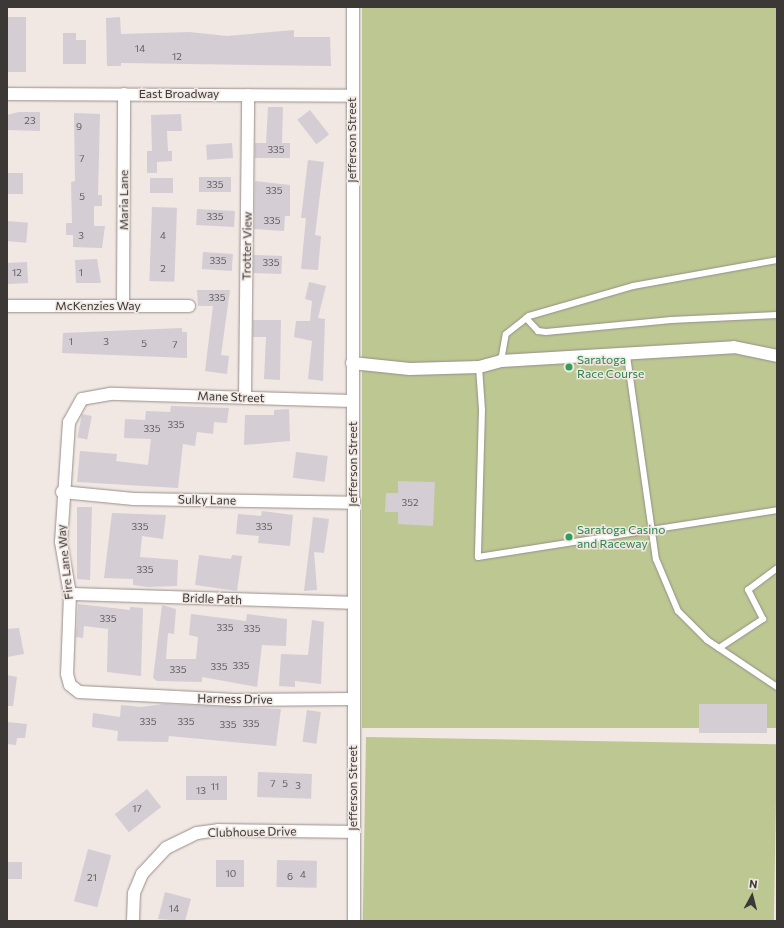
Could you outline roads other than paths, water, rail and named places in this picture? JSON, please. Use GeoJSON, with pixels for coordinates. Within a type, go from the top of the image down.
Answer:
{"type":"FeatureCollection","features":[{"type":"Feature","properties":{"kind":"street","name":"Jefferson Street"},"geometry":{"type":"LineString","coordinates":[[353,7],[352,401],[354,921]]}},
{"type":"Feature","properties":{"kind":"street","name":"East Broadway"},"geometry":{"type":"LineString","coordinates":[[7,94],[352,96]]}},
{"type":"Feature","properties":{"kind":"street","name":"Maria Lane"},"geometry":{"type":"LineString","coordinates":[[123,306],[124,94]]}},
{"type":"Feature","properties":{"kind":"street","name":"Trotter View"},"geometry":{"type":"LineString","coordinates":[[245,398],[248,95]]}},
{"type":"Feature","properties":{"kind":"street","name":"McKenzies Way"},"geometry":{"type":"LineString","coordinates":[[7,306],[189,306]]}},
{"type":"Feature","properties":{"kind":"street"},"geometry":{"type":"LineString","coordinates":[[352,363],[410,369],[479,367],[501,361],[627,356],[734,347],[777,356]]}},
{"type":"Feature","properties":{"kind":"street","name":"Mane Street"},"geometry":{"type":"LineString","coordinates":[[110,394],[352,401]]}},
{"type":"Feature","properties":{"kind":"street","name":"Fire Lane Way"},"geometry":{"type":"LineString","coordinates":[[110,394],[82,400],[71,413],[62,492],[61,542],[70,594],[68,680],[79,692],[116,696]]}},
{"type":"Feature","properties":{"kind":"street","name":"Sulky Lane"},"geometry":{"type":"LineString","coordinates":[[62,492],[134,499],[353,503]]}},
{"type":"Feature","properties":{"kind":"street","name":"Bridle Path"},"geometry":{"type":"LineString","coordinates":[[70,594],[353,604]]}},
{"type":"Feature","properties":{"kind":"street","name":"Harness Drive"},"geometry":{"type":"LineString","coordinates":[[116,696],[353,699]]}},
{"type":"Feature","properties":{"kind":"street","name":"Clubhouse Drive"},"geometry":{"type":"LineString","coordinates":[[133,921],[134,893],[142,874],[166,848],[197,833],[218,830],[353,832]]}},
{"type":"Feature","properties":{"kind":"lane"},"geometry":{"type":"LineString","coordinates":[[501,361],[506,334],[526,318],[633,286],[777,260]]}},
{"type":"Feature","properties":{"kind":"lane"},"geometry":{"type":"LineString","coordinates":[[526,318],[538,331],[546,332],[671,320],[777,316]]}},
{"type":"Feature","properties":{"kind":"lane"},"geometry":{"type":"LineString","coordinates":[[627,356],[656,559],[678,611],[719,648],[777,686]]}},
{"type":"Feature","properties":{"kind":"lane"},"geometry":{"type":"LineString","coordinates":[[479,367],[482,410],[478,557],[777,510]]}},
{"type":"Feature","properties":{"kind":"lane"},"geometry":{"type":"LineString","coordinates":[[719,648],[763,619],[748,590],[777,568]]}},
{"type":"Feature","properties":{"kind":"place","name":"Saratoga Race Course"},"geometry":{"type":"Point","coordinates":[569,367]}},
{"type":"Feature","properties":{"kind":"place","name":"Saratoga Casino and Raceway"},"geometry":{"type":"Point","coordinates":[569,537]}}]}
